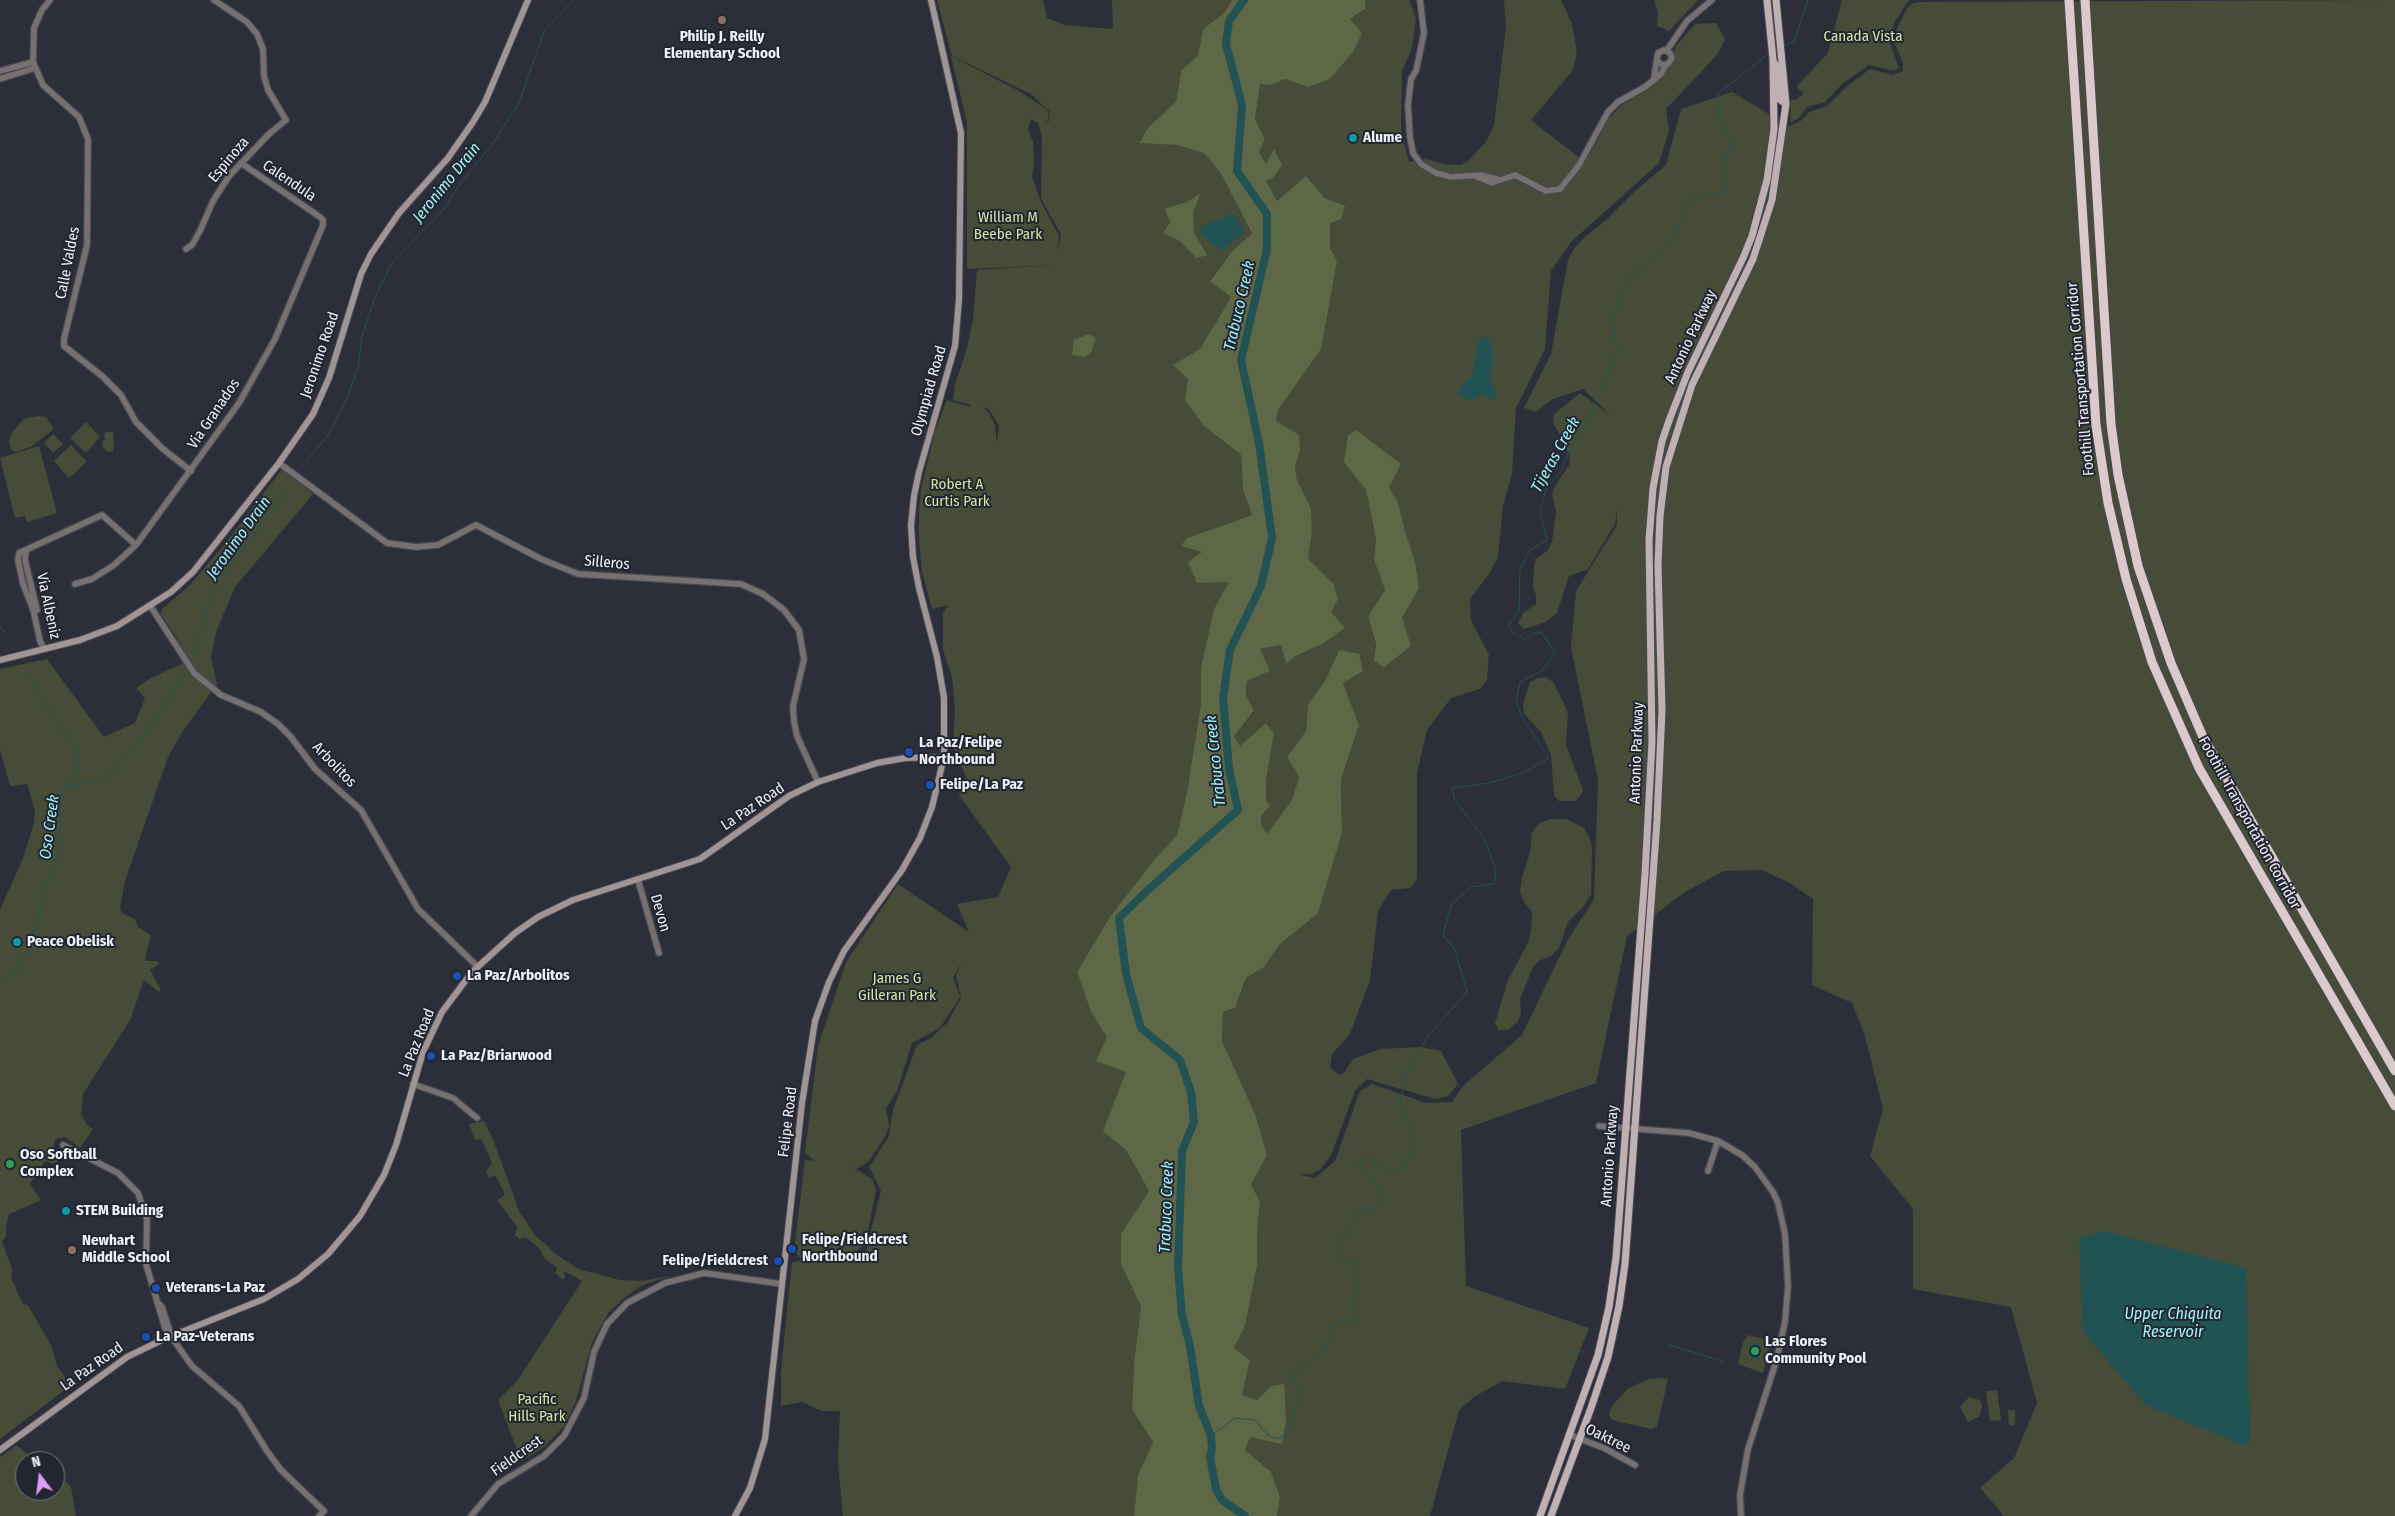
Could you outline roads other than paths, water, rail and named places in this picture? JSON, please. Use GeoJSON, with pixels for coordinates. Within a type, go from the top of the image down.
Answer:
{"type":"FeatureCollection","features":[{"type":"Feature","properties":{"kind":"highway","name":"Foothill Transportation Corridor"},"geometry":{"type":"LineString","coordinates":[[2068,0],[2096,425],[2108,503],[2126,579],[2152,662],[2199,768],[2395,1106]]}},
{"type":"Feature","properties":{"kind":"highway","name":"Foothill Transportation Corridor"},"geometry":{"type":"LineString","coordinates":[[2086,0],[2111,424],[2118,475],[2138,566],[2171,663],[2203,737],[2394,1070]]}},
{"type":"Feature","properties":{"kind":"main road","name":"Jeronimo Road"},"geometry":{"type":"LineString","coordinates":[[0,660],[94,636],[117,626],[171,592],[193,572],[279,463],[313,414],[329,378],[346,316],[361,274],[371,254],[399,213],[448,158],[473,122],[485,102],[528,0]]}},
{"type":"Feature","properties":{"kind":"main road","name":"Olympiad Road"},"geometry":{"type":"LineString","coordinates":[[931,0],[961,133],[959,299],[955,346],[919,472],[911,525],[917,580],[943,690],[945,722],[944,757]]}},
{"type":"Feature","properties":{"kind":"main road","name":"Antonio Parkway"},"geometry":{"type":"LineString","coordinates":[[1551,1516],[1608,1357],[1619,1306],[1629,1231],[1658,802],[1662,710],[1658,565],[1660,516],[1666,467],[1692,385],[1760,240],[1772,200],[1786,104],[1780,92],[1773,59],[1767,0]]}},
{"type":"Feature","properties":{"kind":"main road","name":"Antonio Parkway"},"geometry":{"type":"LineString","coordinates":[[1540,1516],[1598,1355],[1609,1307],[1616,1258],[1645,874],[1652,742],[1649,540],[1653,488],[1662,441],[1679,393],[1733,281],[1752,236],[1770,162],[1780,92],[1776,0]]}},
{"type":"Feature","properties":{"kind":"main road","name":"La Paz Road"},"geometry":{"type":"LineString","coordinates":[[0,1450],[115,1364],[143,1348],[247,1307],[272,1295],[305,1274],[334,1248],[364,1210],[384,1175],[396,1145],[426,1046],[440,1016],[455,992],[477,966],[507,938],[546,913],[581,897],[700,859],[789,796],[818,782],[877,763],[905,758],[944,757]]}},
{"type":"Feature","properties":{"kind":"main road","name":"Felipe Road"},"geometry":{"type":"LineString","coordinates":[[735,1516],[750,1488],[765,1439],[802,1103],[815,1021],[829,982],[844,951],[902,870],[920,838],[934,800],[944,757]]}},
{"type":"Feature","properties":{"kind":"street"},"geometry":{"type":"LineString","coordinates":[[0,76],[34,65],[34,28],[42,10],[50,0]]}},
{"type":"Feature","properties":{"kind":"street","name":"Espinoza"},"geometry":{"type":"LineString","coordinates":[[186,249],[192,245],[200,231],[223,184],[275,128],[286,120],[268,90],[264,76],[263,48],[256,34],[247,22],[214,0]]}},
{"type":"Feature","properties":{"kind":"street"},"geometry":{"type":"LineString","coordinates":[[1420,0],[1424,33],[1416,71],[1411,79],[1408,110],[1410,137],[1416,157],[1421,164],[1436,173],[1451,177],[1481,176],[1501,180],[1515,175],[1546,191],[1560,188],[1579,166],[1608,112],[1618,102],[1645,87],[1654,77],[1661,74],[1672,58],[1666,50]]}},
{"type":"Feature","properties":{"kind":"street"},"geometry":{"type":"LineString","coordinates":[[1654,77],[1658,53],[1666,50],[1687,21],[1712,0]]}},
{"type":"Feature","properties":{"kind":"street"},"geometry":{"type":"LineString","coordinates":[[1657,61],[1666,65]]}},
{"type":"Feature","properties":{"kind":"street","name":"Calle Valdes"},"geometry":{"type":"LineString","coordinates":[[34,65],[43,84],[79,117],[88,140],[88,245],[64,339],[64,346],[102,376],[121,395],[136,422],[163,449],[191,471]]}},
{"type":"Feature","properties":{"kind":"street","name":"Calendula"},"geometry":{"type":"LineString","coordinates":[[241,164],[323,220]]}},
{"type":"Feature","properties":{"kind":"street","name":"Via Granados"},"geometry":{"type":"LineString","coordinates":[[75,584],[92,579],[114,565],[136,545],[239,403],[268,352],[323,220]]}},
{"type":"Feature","properties":{"kind":"street","name":"Silleros"},"geometry":{"type":"LineString","coordinates":[[279,463],[387,543],[416,547],[438,545],[476,525],[541,559],[578,574],[723,582],[741,584],[763,594],[784,610],[799,630],[804,659],[793,706],[794,722],[797,736],[818,782]]}},
{"type":"Feature","properties":{"kind":"street"},"geometry":{"type":"LineString","coordinates":[[26,550],[102,516],[136,545]]}},
{"type":"Feature","properties":{"kind":"street","name":"Via Albeniz"},"geometry":{"type":"LineString","coordinates":[[26,550],[25,560],[44,649],[21,576],[18,557],[19,553],[26,550]]}},
{"type":"Feature","properties":{"kind":"street"},"geometry":{"type":"LineString","coordinates":[[21,576],[28,574]]}},
{"type":"Feature","properties":{"kind":"street","name":"Arbolitos"},"geometry":{"type":"LineString","coordinates":[[151,606],[194,673],[221,695],[273,720],[291,737],[319,773],[361,810],[418,909],[477,966]]}},
{"type":"Feature","properties":{"kind":"street","name":"Devon"},"geometry":{"type":"LineString","coordinates":[[638,880],[659,953]]}},
{"type":"Feature","properties":{"kind":"street"},"geometry":{"type":"LineString","coordinates":[[413,1084],[453,1098],[477,1118]]}},
{"type":"Feature","properties":{"kind":"street"},"geometry":{"type":"LineString","coordinates":[[1599,1126],[1689,1133],[1718,1141],[1742,1156],[1755,1167],[1773,1192],[1782,1215],[1788,1286],[1782,1341],[1748,1450],[1740,1495],[1741,1516]]}},
{"type":"Feature","properties":{"kind":"street"},"geometry":{"type":"LineString","coordinates":[[1708,1171],[1718,1141]]}},
{"type":"Feature","properties":{"kind":"street"},"geometry":{"type":"LineString","coordinates":[[62,1145],[122,1175],[140,1196],[147,1219],[146,1264],[171,1336],[192,1366],[239,1406],[281,1470],[324,1511],[319,1516]]}},
{"type":"Feature","properties":{"kind":"street","name":"Fieldcrest"},"geometry":{"type":"LineString","coordinates":[[471,1516],[498,1484],[544,1456],[564,1436],[584,1398],[594,1352],[607,1324],[616,1313],[642,1293],[666,1283],[704,1273],[782,1284]]}},
{"type":"Feature","properties":{"kind":"street","name":"Oaktree"},"geometry":{"type":"LineString","coordinates":[[1570,1435],[1604,1448],[1635,1465]]}},
{"type":"Feature","properties":{"kind":"water"},"geometry":{"type":"Polygon","coordinates":[[[1232,214],[1240,220],[1238,222],[1244,232],[1227,246],[1227,250],[1215,247],[1200,233],[1203,226],[1232,214]]]}},
{"type":"Feature","properties":{"kind":"water"},"geometry":{"type":"Polygon","coordinates":[[[1482,336],[1489,339],[1494,360],[1490,378],[1497,394],[1491,400],[1481,394],[1474,399],[1466,399],[1458,394],[1458,389],[1473,374],[1477,346],[1482,336]]]}},
{"type":"Feature","properties":{"kind":"water","name":"Upper Chiquita Reservoir"},"geometry":{"type":"Polygon","coordinates":[[[2104,1231],[2246,1268],[2250,1441],[2245,1446],[2145,1405],[2083,1331],[2079,1238],[2104,1231]]]}},
{"type":"Feature","properties":{"kind":"water","name":"Las Flores Community Pool"},"geometry":{"type":"Polygon","coordinates":[[[1750,1342],[1761,1345],[1759,1360],[1749,1356],[1750,1342]]]}},
{"type":"Feature","properties":{"kind":"waterway","name":"Jeronimo Drain"},"geometry":{"type":"LineString","coordinates":[[305,462],[326,438],[346,401],[358,368],[362,336],[375,297],[392,263],[445,208],[459,185],[492,145],[520,101],[544,31],[574,0]]}},
{"type":"Feature","properties":{"kind":"waterway","name":"Trabuco Creek"},"geometry":{"type":"LineString","coordinates":[[1244,0],[1229,21],[1226,44],[1242,105],[1237,171],[1267,214],[1267,249],[1241,360],[1259,443],[1272,538],[1261,586],[1230,650],[1223,698],[1229,769],[1238,810],[1119,918],[1126,974],[1141,1028],[1180,1060],[1191,1092],[1194,1122],[1182,1151],[1178,1268],[1182,1315],[1190,1346],[1199,1406],[1211,1436],[1212,1448],[1210,1457],[1216,1489],[1222,1500],[1245,1516]]}},
{"type":"Feature","properties":{"kind":"waterway","name":"Tijeras Creek"},"geometry":{"type":"LineString","coordinates":[[1784,46],[1794,41],[1808,0]]}},
{"type":"Feature","properties":{"kind":"waterway","name":"Tijeras Creek"},"geometry":{"type":"LineString","coordinates":[[1211,1436],[1235,1418],[1255,1420],[1268,1435],[1278,1439],[1291,1429],[1300,1389],[1293,1380],[1296,1371],[1325,1350],[1331,1334],[1332,1324],[1340,1321],[1354,1324],[1353,1296],[1360,1288],[1356,1281],[1353,1262],[1345,1261],[1339,1255],[1338,1246],[1359,1214],[1365,1209],[1374,1210],[1384,1200],[1374,1182],[1359,1164],[1366,1156],[1389,1170],[1396,1171],[1403,1166],[1416,1145],[1400,1100],[1409,1066],[1428,1036],[1467,992],[1455,950],[1443,935],[1452,904],[1471,887],[1494,884],[1496,870],[1484,838],[1455,800],[1452,788],[1489,783],[1523,773],[1549,758],[1523,719],[1516,701],[1520,682],[1543,670],[1555,653],[1541,632],[1533,634],[1525,640],[1511,631],[1509,624],[1519,612],[1520,569],[1530,550],[1547,540],[1540,511],[1547,487],[1562,470],[1569,451],[1592,413],[1617,352],[1613,318],[1626,283],[1677,234],[1686,202],[1725,191],[1725,162],[1731,142],[1719,119],[1718,94],[1769,53]]}},
{"type":"Feature","properties":{"kind":"waterway","name":"Jeronimo Drain"},"geometry":{"type":"LineString","coordinates":[[193,656],[210,599],[228,568],[288,491]]}},
{"type":"Feature","properties":{"kind":"waterway","name":"Oso Creek"},"geometry":{"type":"LineString","coordinates":[[0,627],[6,633]]}},
{"type":"Feature","properties":{"kind":"waterway","name":"Jeronimo Drain"},"geometry":{"type":"LineString","coordinates":[[69,786],[103,780],[143,739],[183,675]]}},
{"type":"Feature","properties":{"kind":"waterway","name":"Oso Creek"},"geometry":{"type":"LineString","coordinates":[[0,980],[16,972],[37,926],[44,889],[55,869],[63,793],[78,771],[78,749],[52,716],[30,677]]}},
{"type":"Feature","properties":{"kind":"waterway"},"geometry":{"type":"LineString","coordinates":[[1669,1345],[1722,1361]]}},
{"type":"Feature","properties":{"kind":"waterway"},"geometry":{"type":"LineString","coordinates":[[1574,1350],[1584,1352]]}},
{"type":"Feature","properties":{"kind":"place","name":"Philip J. Reilly Elementary School"},"geometry":{"type":"Point","coordinates":[722,20]}},
{"type":"Feature","properties":{"kind":"place","name":"Alume"},"geometry":{"type":"Point","coordinates":[1353,138]}},
{"type":"Feature","properties":{"kind":"place","name":"La Paz/Felipe Northbound"},"geometry":{"type":"Point","coordinates":[909,752]}},
{"type":"Feature","properties":{"kind":"place","name":"Felipe/La Paz"},"geometry":{"type":"Point","coordinates":[930,785]}},
{"type":"Feature","properties":{"kind":"place","name":"Peace Obelisk"},"geometry":{"type":"Point","coordinates":[17,942]}},
{"type":"Feature","properties":{"kind":"place","name":"La Paz/Arbolitos"},"geometry":{"type":"Point","coordinates":[457,976]}},
{"type":"Feature","properties":{"kind":"place","name":"La Paz/Briarwood"},"geometry":{"type":"Point","coordinates":[431,1056]}},
{"type":"Feature","properties":{"kind":"place","name":"Oso Softball Complex"},"geometry":{"type":"Point","coordinates":[10,1164]}},
{"type":"Feature","properties":{"kind":"place","name":"STEM Building"},"geometry":{"type":"Point","coordinates":[66,1211]}},
{"type":"Feature","properties":{"kind":"place","name":"Felipe/Fieldcrest Northbound"},"geometry":{"type":"Point","coordinates":[792,1249]}},
{"type":"Feature","properties":{"kind":"place","name":"Newhart Middle School"},"geometry":{"type":"Point","coordinates":[72,1250]}},
{"type":"Feature","properties":{"kind":"place","name":"Felipe/Fieldcrest"},"geometry":{"type":"Point","coordinates":[778,1261]}},
{"type":"Feature","properties":{"kind":"place","name":"Veterans-La Paz"},"geometry":{"type":"Point","coordinates":[156,1288]}},
{"type":"Feature","properties":{"kind":"place","name":"La Paz-Veterans"},"geometry":{"type":"Point","coordinates":[146,1337]}},
{"type":"Feature","properties":{"kind":"place","name":"Las Flores Community Pool"},"geometry":{"type":"Point","coordinates":[1755,1351]}},
{"type":"Feature","properties":{"kind":"park label","name":"Canada Vista"},"geometry":{"type":"Point","coordinates":[1863,37]}},
{"type":"Feature","properties":{"kind":"park label","name":"William M Beebe Park"},"geometry":{"type":"Point","coordinates":[1008,226]}},
{"type":"Feature","properties":{"kind":"park label","name":"Robert A Curtis Park"},"geometry":{"type":"Point","coordinates":[957,494]}},
{"type":"Feature","properties":{"kind":"park label","name":"James G Gilleran Park"},"geometry":{"type":"Point","coordinates":[897,988]}},
{"type":"Feature","properties":{"kind":"park label","name":"Pacific Hills Park"},"geometry":{"type":"Point","coordinates":[537,1408]}}]}
